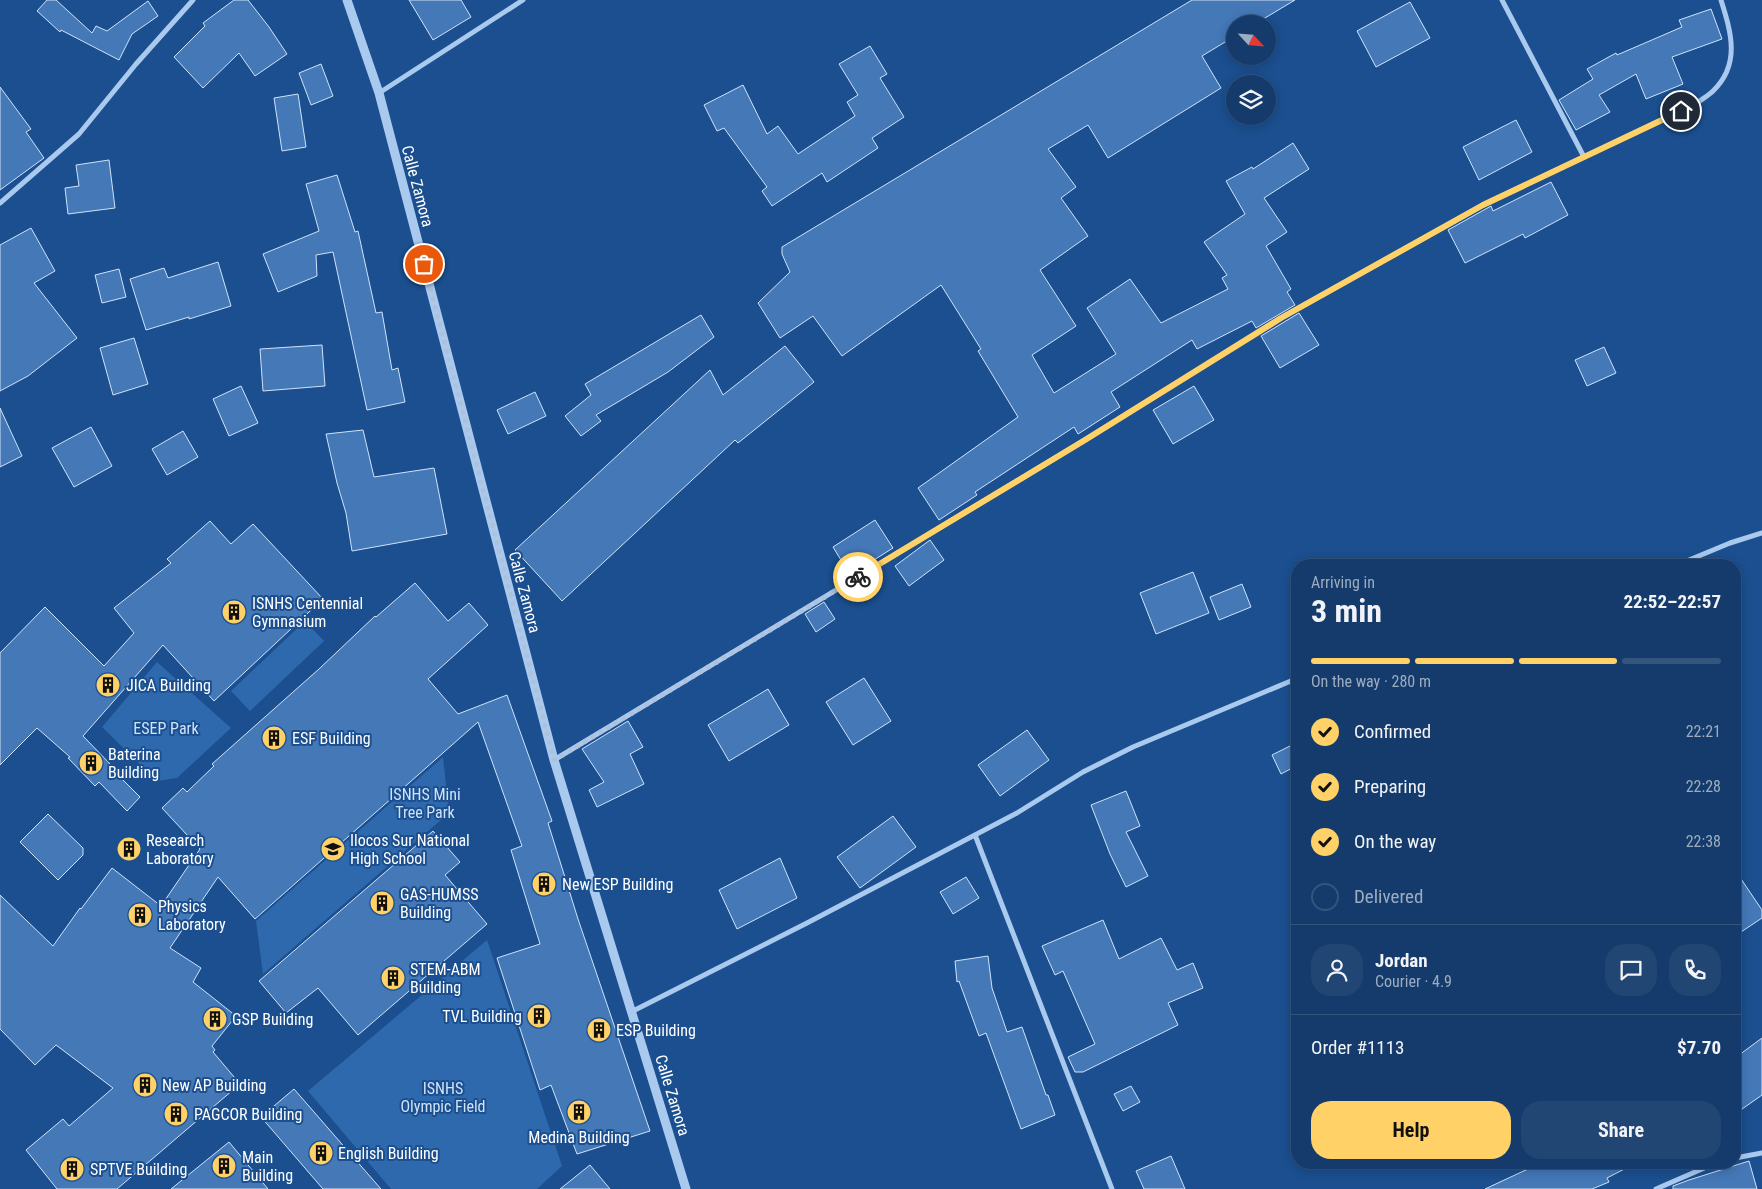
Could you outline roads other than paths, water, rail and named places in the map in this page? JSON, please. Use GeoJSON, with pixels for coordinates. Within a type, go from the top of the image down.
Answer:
{"type":"FeatureCollection","features":[{"type":"Feature","properties":{"kind":"street"},"geometry":{"type":"LineString","coordinates":[[0,203],[79,134],[136,64],[193,0]]}},
{"type":"Feature","properties":{"kind":"street","name":"Calle Zamora"},"geometry":{"type":"LineString","coordinates":[[347,0],[378,93],[554,760],[686,1189]]}},
{"type":"Feature","properties":{"kind":"street"},"geometry":{"type":"LineString","coordinates":[[378,93],[523,0]]}},
{"type":"Feature","properties":{"kind":"street"},"geometry":{"type":"LineString","coordinates":[[1502,0],[1584,157]]}},
{"type":"Feature","properties":{"kind":"street"},"geometry":{"type":"LineString","coordinates":[[554,760],[1085,440],[1281,318],[1483,205],[1697,103],[1714,91],[1729,65],[1732,54],[1731,31],[1721,0]]}},
{"type":"Feature","properties":{"kind":"street"},"geometry":{"type":"LineString","coordinates":[[1691,559],[1762,532]]}},
{"type":"Feature","properties":{"kind":"street"},"geometry":{"type":"LineString","coordinates":[[631,1012],[1017,814],[1084,772],[1133,747],[1291,681]]}},
{"type":"Feature","properties":{"kind":"street"},"geometry":{"type":"LineString","coordinates":[[975,835],[1112,1189]]}},
{"type":"Feature","properties":{"kind":"street"},"geometry":{"type":"LineString","coordinates":[[1741,1157],[1762,1153]]}},
{"type":"Feature","properties":{"kind":"street"},"geometry":{"type":"LineString","coordinates":[[1656,1189],[1702,1169]]}},
{"type":"Feature","properties":{"kind":"place","name":"ISNHS Centennial Gymnasium"},"geometry":{"type":"Point","coordinates":[234,612]}},
{"type":"Feature","properties":{"kind":"place","name":"JICA Building"},"geometry":{"type":"Point","coordinates":[108,685]}},
{"type":"Feature","properties":{"kind":"place","name":"ESF Building"},"geometry":{"type":"Point","coordinates":[274,738]}},
{"type":"Feature","properties":{"kind":"place","name":"Baterina Building"},"geometry":{"type":"Point","coordinates":[91,763]}},
{"type":"Feature","properties":{"kind":"place","name":"Research Laboratory"},"geometry":{"type":"Point","coordinates":[129,849]}},
{"type":"Feature","properties":{"kind":"place","name":"Ilocos Sur National High School"},"geometry":{"type":"Point","coordinates":[333,849]}},
{"type":"Feature","properties":{"kind":"place","name":"New ESP Building"},"geometry":{"type":"Point","coordinates":[544,884]}},
{"type":"Feature","properties":{"kind":"place","name":"GAS-HUMSS Building"},"geometry":{"type":"Point","coordinates":[382,903]}},
{"type":"Feature","properties":{"kind":"place","name":"Physics Laboratory"},"geometry":{"type":"Point","coordinates":[140,915]}},
{"type":"Feature","properties":{"kind":"place","name":"STEM-ABM Building"},"geometry":{"type":"Point","coordinates":[393,978]}},
{"type":"Feature","properties":{"kind":"place","name":"TVL Building"},"geometry":{"type":"Point","coordinates":[539,1016]}},
{"type":"Feature","properties":{"kind":"place","name":"GSP Building"},"geometry":{"type":"Point","coordinates":[215,1019]}},
{"type":"Feature","properties":{"kind":"place","name":"ESP Building"},"geometry":{"type":"Point","coordinates":[599,1030]}},
{"type":"Feature","properties":{"kind":"place","name":"New AP Building"},"geometry":{"type":"Point","coordinates":[145,1085]}},
{"type":"Feature","properties":{"kind":"place","name":"Medina Building"},"geometry":{"type":"Point","coordinates":[579,1112]}},
{"type":"Feature","properties":{"kind":"place","name":"PAGCOR Building"},"geometry":{"type":"Point","coordinates":[176,1114]}},
{"type":"Feature","properties":{"kind":"place","name":"English Building"},"geometry":{"type":"Point","coordinates":[321,1153]}},
{"type":"Feature","properties":{"kind":"place","name":"Main Building"},"geometry":{"type":"Point","coordinates":[224,1166]}},
{"type":"Feature","properties":{"kind":"place","name":"SPTVE Building"},"geometry":{"type":"Point","coordinates":[72,1169]}},
{"type":"Feature","properties":{"kind":"park label","name":"ESEP Park"},"geometry":{"type":"Point","coordinates":[166,728]}},
{"type":"Feature","properties":{"kind":"park label","name":"ISNHS Mini Tree Park"},"geometry":{"type":"Point","coordinates":[425,803]}},
{"type":"Feature","properties":{"kind":"park label","name":"ISNHS Olympic Field"},"geometry":{"type":"Point","coordinates":[443,1097]}}]}
